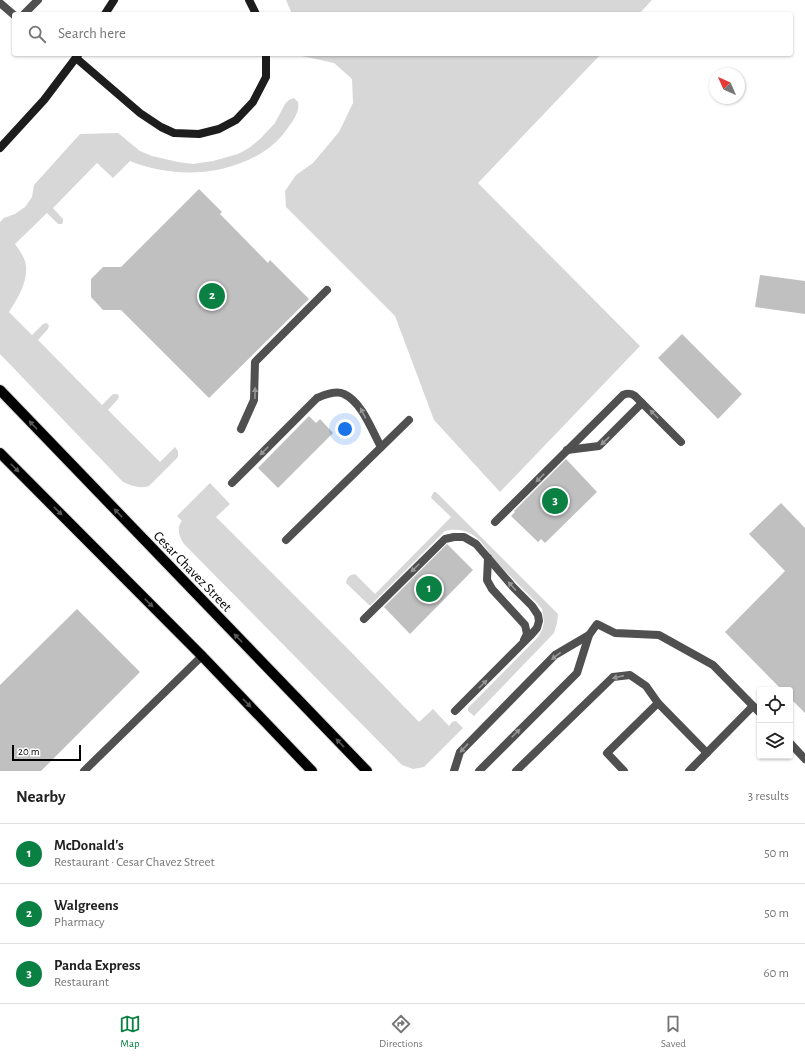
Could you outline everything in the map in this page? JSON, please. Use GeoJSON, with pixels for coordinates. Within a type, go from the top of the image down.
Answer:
{"type":"FeatureCollection","features":[{"type":"Feature","properties":{"kind":"main road"},"geometry":{"type":"LineString","coordinates":[[106,12],[114,0]]}},
{"type":"Feature","properties":{"kind":"main road"},"geometry":{"type":"LineString","coordinates":[[249,0],[255,12]]}},
{"type":"Feature","properties":{"kind":"main road"},"geometry":{"type":"LineString","coordinates":[[0,148],[44,100],[77,56],[140,113],[161,127],[174,133],[199,134],[219,129],[236,120],[253,102],[266,77],[266,56]]}},
{"type":"Feature","properties":{"kind":"main road","name":"Cesar Chavez Street"},"geometry":{"type":"LineString","coordinates":[[0,390],[367,771]]}},
{"type":"Feature","properties":{"kind":"main road"},"geometry":{"type":"LineString","coordinates":[[0,453],[202,656],[312,771]]}},
{"type":"Feature","properties":{"kind":"lane"},"geometry":{"type":"LineString","coordinates":[[26,12],[38,0]]}},
{"type":"Feature","properties":{"kind":"lane"},"geometry":{"type":"LineString","coordinates":[[0,3],[12,13]]}},
{"type":"Feature","properties":{"kind":"lane"},"geometry":{"type":"LineString","coordinates":[[242,429],[254,400],[255,362],[327,290]]}},
{"type":"Feature","properties":{"kind":"lane"},"geometry":{"type":"LineString","coordinates":[[232,483],[317,398],[327,394],[344,393],[359,406],[381,447]]}},
{"type":"Feature","properties":{"kind":"lane"},"geometry":{"type":"LineString","coordinates":[[495,522],[623,395],[627,393],[632,394],[642,403],[681,442]]}},
{"type":"Feature","properties":{"kind":"lane"},"geometry":{"type":"LineString","coordinates":[[567,450],[599,446],[642,403]]}},
{"type":"Feature","properties":{"kind":"lane"},"geometry":{"type":"LineString","coordinates":[[286,540],[409,420]]}},
{"type":"Feature","properties":{"kind":"lane"},"geometry":{"type":"LineString","coordinates":[[364,619],[445,539],[464,537],[476,544],[538,615],[539,621],[537,628],[522,645],[455,711]]}},
{"type":"Feature","properties":{"kind":"lane"},"geometry":{"type":"LineString","coordinates":[[488,558],[486,580],[492,589],[525,625],[527,634],[522,645]]}},
{"type":"Feature","properties":{"kind":"lane"},"geometry":{"type":"LineString","coordinates":[[479,771],[577,673],[589,635],[597,624],[615,633],[660,635],[713,665],[757,710]]}},
{"type":"Feature","properties":{"kind":"lane"},"geometry":{"type":"LineString","coordinates":[[454,771],[460,752],[555,655],[589,635]]}},
{"type":"Feature","properties":{"kind":"lane"},"geometry":{"type":"LineString","coordinates":[[84,771],[202,656]]}},
{"type":"Feature","properties":{"kind":"lane"},"geometry":{"type":"LineString","coordinates":[[516,771],[613,677],[630,675],[646,686],[658,703],[707,753]]}},
{"type":"Feature","properties":{"kind":"lane"},"geometry":{"type":"LineString","coordinates":[[624,771],[607,754],[658,703]]}},
{"type":"Feature","properties":{"kind":"lane"},"geometry":{"type":"LineString","coordinates":[[689,771],[753,706]]}},
{"type":"Feature","properties":{"kind":"lane"},"geometry":{"type":"LineString","coordinates":[[793,746],[805,759]]}},
{"type":"Feature","properties":{"kind":"shaded area"},"geometry":{"type":"Polygon","coordinates":[[[286,0],[652,0],[641,12],[291,12],[286,0]]]}},
{"type":"Feature","properties":{"kind":"shaded area"},"geometry":{"type":"Polygon","coordinates":[[[302,56],[599,56],[478,183],[640,346],[500,492],[434,420],[395,316],[286,207],[285,191],[296,175],[313,163],[339,132],[353,103],[352,79],[334,63],[302,56]]]}},
{"type":"Feature","properties":{"kind":"shaded area"},"geometry":{"type":"Polygon","coordinates":[[[294,98],[298,102],[296,116],[279,139],[263,152],[248,160],[231,166],[198,172],[180,172],[146,167],[130,161],[113,178],[97,163],[53,208],[63,219],[62,224],[58,224],[47,213],[15,244],[25,261],[26,275],[22,288],[9,312],[32,335],[43,324],[47,323],[49,326],[48,329],[38,340],[102,405],[113,394],[117,394],[119,396],[108,410],[160,462],[175,447],[178,451],[178,457],[149,486],[136,487],[123,482],[0,354],[0,222],[4,218],[15,214],[25,207],[32,197],[34,185],[80,134],[118,133],[140,151],[152,156],[193,164],[213,161],[238,154],[249,148],[275,123],[285,104],[294,98]]]}},
{"type":"Feature","properties":{"kind":"shaded area"},"geometry":{"type":"Polygon","coordinates":[[[210,483],[230,504],[216,517],[419,722],[433,709],[449,726],[452,722],[456,721],[463,728],[424,767],[413,769],[402,765],[184,544],[179,532],[179,526],[182,521],[177,516],[210,483]]]}},
{"type":"Feature","properties":{"kind":"shaded area"},"geometry":{"type":"Polygon","coordinates":[[[434,492],[436,492],[558,614],[554,633],[474,716],[468,711],[468,708],[538,637],[544,622],[542,609],[493,559],[485,546],[468,532],[461,530],[445,531],[370,606],[346,583],[347,579],[351,575],[355,574],[375,594],[451,517],[431,498],[434,492]]]}},
{"type":"Feature","properties":{"kind":"building"},"geometry":{"type":"Polygon","coordinates":[[[199,189],[222,212],[220,214],[268,263],[270,260],[309,299],[209,398],[121,310],[103,310],[91,297],[91,279],[103,267],[121,267],[199,189]]]}},
{"type":"Feature","properties":{"kind":"building"},"geometry":{"type":"Polygon","coordinates":[[[760,275],[805,281],[805,314],[755,307],[760,275]]]}},
{"type":"Feature","properties":{"kind":"building"},"geometry":{"type":"Polygon","coordinates":[[[682,334],[742,394],[718,419],[658,358],[682,334]]]}},
{"type":"Feature","properties":{"kind":"building"},"geometry":{"type":"Polygon","coordinates":[[[309,416],[316,423],[320,419],[333,433],[278,488],[258,468],[309,416]]]}},
{"type":"Feature","properties":{"kind":"building"},"geometry":{"type":"Polygon","coordinates":[[[566,459],[597,492],[545,543],[541,539],[538,542],[511,516],[515,512],[514,511],[566,459]]]}},
{"type":"Feature","properties":{"kind":"building"},"geometry":{"type":"Polygon","coordinates":[[[781,503],[805,528],[805,713],[793,701],[793,687],[779,687],[725,632],[785,571],[749,534],[781,503]]]}},
{"type":"Feature","properties":{"kind":"building"},"geometry":{"type":"Polygon","coordinates":[[[447,544],[473,570],[410,634],[384,607],[447,544]]]}},
{"type":"Feature","properties":{"kind":"building"},"geometry":{"type":"Polygon","coordinates":[[[77,609],[140,672],[41,771],[0,771],[0,685],[77,609]]]}},
{"type":"Feature","properties":{"kind":"place","name":"Walgreens"},"geometry":{"type":"Point","coordinates":[212,296]}},
{"type":"Feature","properties":{"kind":"place","name":"Panda Express"},"geometry":{"type":"Point","coordinates":[555,501]}},
{"type":"Feature","properties":{"kind":"place","name":"McDonald's"},"geometry":{"type":"Point","coordinates":[429,589]}}]}
